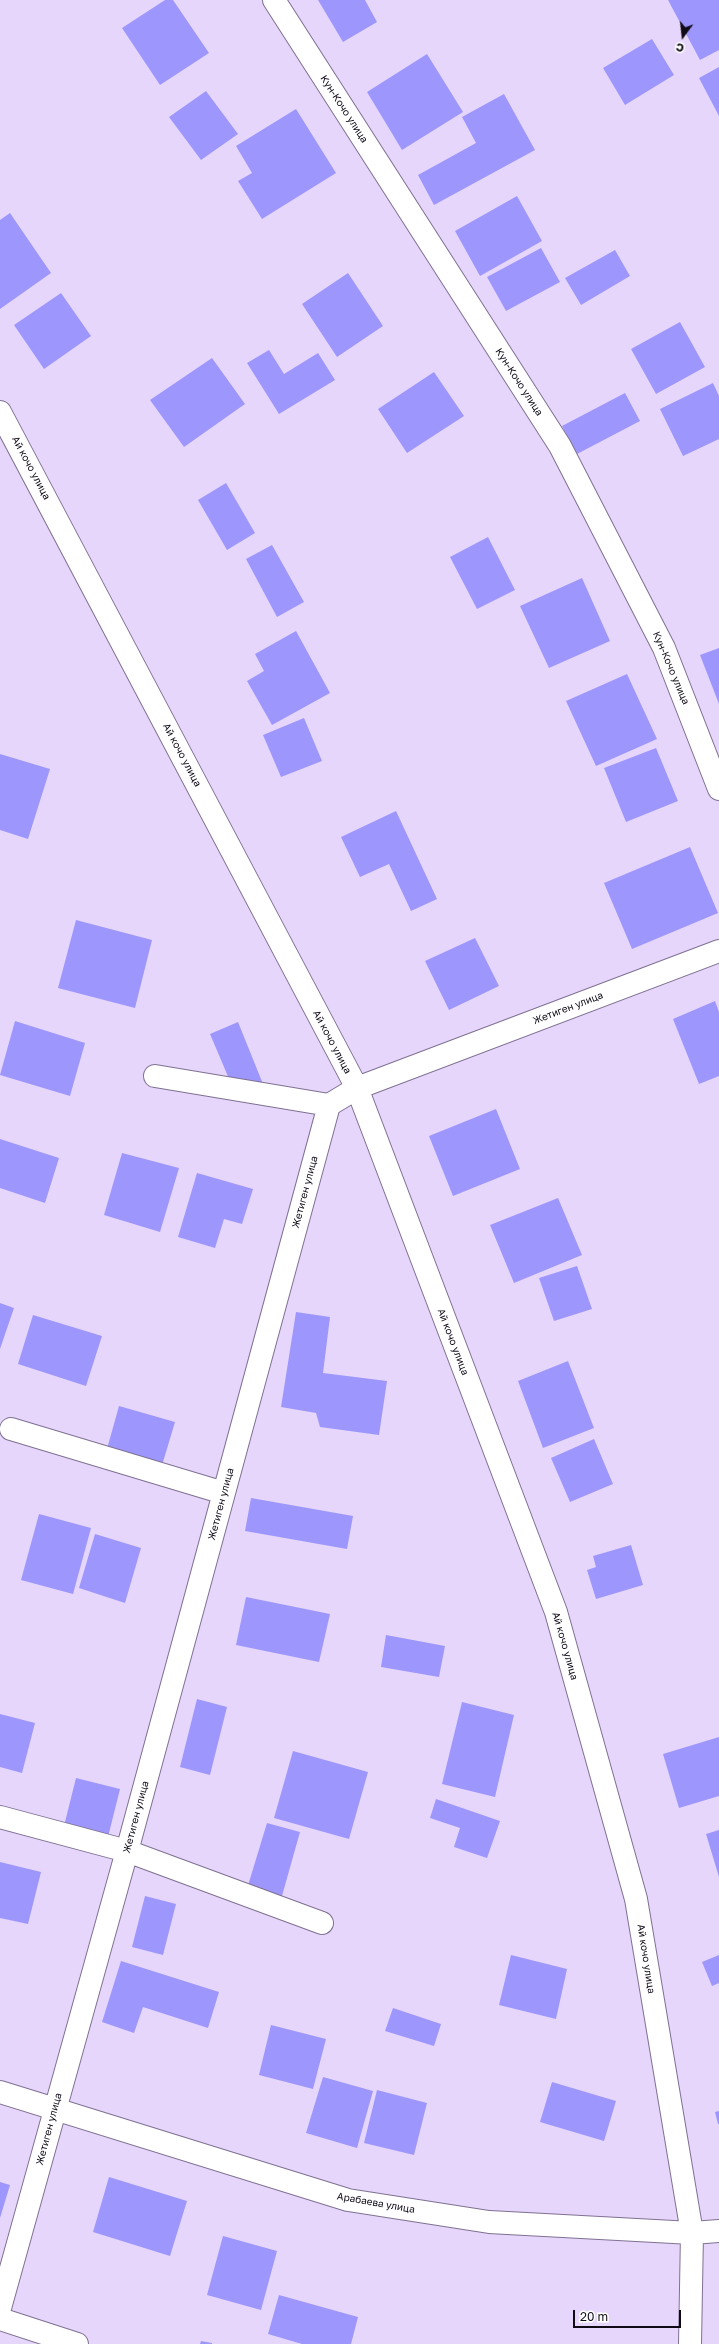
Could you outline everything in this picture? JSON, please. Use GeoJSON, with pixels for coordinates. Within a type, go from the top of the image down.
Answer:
{"type":"FeatureCollection","features":[{"type":"Feature","properties":{"kind":"street","name":"Кун-Кочо улица"},"geometry":{"type":"LineString","coordinates":[[274,0],[560,446],[664,648],[719,789]]}},
{"type":"Feature","properties":{"kind":"street","name":"Ай кочо улица"},"geometry":{"type":"LineString","coordinates":[[0,412],[356,1088],[556,1612],[636,1899],[692,2233],[690,2344]]}},
{"type":"Feature","properties":{"kind":"street","name":"Жетиген улица"},"geometry":{"type":"LineString","coordinates":[[0,2308],[127,1851],[329,1105],[356,1088],[719,951]]}},
{"type":"Feature","properties":{"kind":"street"},"geometry":{"type":"LineString","coordinates":[[154,1076],[329,1105]]}},
{"type":"Feature","properties":{"kind":"street"},"geometry":{"type":"LineString","coordinates":[[11,1429],[224,1493]]}},
{"type":"Feature","properties":{"kind":"street"},"geometry":{"type":"LineString","coordinates":[[0,1817],[127,1851],[322,1923]]}},
{"type":"Feature","properties":{"kind":"street","name":"Арабаева улица"},"geometry":{"type":"LineString","coordinates":[[0,2092],[348,2200],[489,2222],[692,2233],[719,2231]]}},
{"type":"Feature","properties":{"kind":"street"},"geometry":{"type":"LineString","coordinates":[[0,2319],[77,2344]]}},
{"type":"Feature","properties":{"kind":"building"},"geometry":{"type":"Polygon","coordinates":[[[165,0],[173,0],[209,53],[160,85],[122,28],[165,0]]]}},
{"type":"Feature","properties":{"kind":"building"},"geometry":{"type":"Polygon","coordinates":[[[318,0],[365,0],[377,22],[343,42],[318,0]]]}},
{"type":"Feature","properties":{"kind":"building"},"geometry":{"type":"Polygon","coordinates":[[[668,0],[719,0],[719,50],[700,60],[668,0]]]}},
{"type":"Feature","properties":{"kind":"building"},"geometry":{"type":"Polygon","coordinates":[[[652,39],[674,75],[625,105],[603,68],[652,39]]]}},
{"type":"Feature","properties":{"kind":"building"},"geometry":{"type":"Polygon","coordinates":[[[427,54],[463,112],[402,150],[367,92],[427,54]]]}},
{"type":"Feature","properties":{"kind":"building"},"geometry":{"type":"Polygon","coordinates":[[[719,67],[719,116],[699,78],[719,67]]]}},
{"type":"Feature","properties":{"kind":"building"},"geometry":{"type":"Polygon","coordinates":[[[206,91],[238,134],[201,160],[169,117],[206,91]]]}},
{"type":"Feature","properties":{"kind":"building"},"geometry":{"type":"Polygon","coordinates":[[[504,94],[535,150],[434,205],[418,175],[476,143],[462,117],[504,94]]]}},
{"type":"Feature","properties":{"kind":"building"},"geometry":{"type":"Polygon","coordinates":[[[296,109],[336,173],[262,219],[238,181],[252,173],[236,146],[296,109]]]}},
{"type":"Feature","properties":{"kind":"building"},"geometry":{"type":"Polygon","coordinates":[[[517,196],[542,241],[480,276],[455,231],[517,196]]]}},
{"type":"Feature","properties":{"kind":"building"},"geometry":{"type":"Polygon","coordinates":[[[10,213],[51,273],[0,309],[0,220],[10,213]]]}},
{"type":"Feature","properties":{"kind":"building"},"geometry":{"type":"Polygon","coordinates":[[[541,248],[560,282],[506,311],[487,277],[541,248]]]}},
{"type":"Feature","properties":{"kind":"building"},"geometry":{"type":"Polygon","coordinates":[[[615,250],[630,276],[581,305],[565,278],[615,250]]]}},
{"type":"Feature","properties":{"kind":"building"},"geometry":{"type":"Polygon","coordinates":[[[348,273],[383,326],[337,357],[302,304],[348,273]]]}},
{"type":"Feature","properties":{"kind":"building"},"geometry":{"type":"Polygon","coordinates":[[[61,293],[91,336],[44,369],[14,325],[61,293]]]}},
{"type":"Feature","properties":{"kind":"building"},"geometry":{"type":"Polygon","coordinates":[[[680,322],[705,367],[656,394],[631,349],[680,322]]]}},
{"type":"Feature","properties":{"kind":"building"},"geometry":{"type":"Polygon","coordinates":[[[269,350],[284,374],[318,353],[335,380],[279,414],[247,363],[269,350]]]}},
{"type":"Feature","properties":{"kind":"building"},"geometry":{"type":"Polygon","coordinates":[[[212,358],[245,404],[184,447],[150,400],[212,358]]]}},
{"type":"Feature","properties":{"kind":"building"},"geometry":{"type":"Polygon","coordinates":[[[434,372],[464,416],[407,453],[378,409],[434,372]]]}},
{"type":"Feature","properties":{"kind":"building"},"geometry":{"type":"Polygon","coordinates":[[[713,383],[719,396],[719,439],[683,456],[660,409],[713,383]]]}},
{"type":"Feature","properties":{"kind":"building"},"geometry":{"type":"Polygon","coordinates":[[[625,393],[640,421],[577,454],[562,426],[625,393]]]}},
{"type":"Feature","properties":{"kind":"building"},"geometry":{"type":"Polygon","coordinates":[[[226,483],[255,533],[227,550],[198,500],[226,483]]]}},
{"type":"Feature","properties":{"kind":"building"},"geometry":{"type":"Polygon","coordinates":[[[488,537],[515,590],[477,609],[450,557],[488,537]]]}},
{"type":"Feature","properties":{"kind":"building"},"geometry":{"type":"Polygon","coordinates":[[[272,545],[304,602],[277,617],[246,559],[272,545]]]}},
{"type":"Feature","properties":{"kind":"building"},"geometry":{"type":"Polygon","coordinates":[[[582,578],[610,641],[549,668],[520,606],[582,578]]]}},
{"type":"Feature","properties":{"kind":"building"},"geometry":{"type":"Polygon","coordinates":[[[296,631],[330,693],[272,725],[247,681],[264,671],[255,654],[296,631]]]}},
{"type":"Feature","properties":{"kind":"building"},"geometry":{"type":"Polygon","coordinates":[[[719,648],[719,704],[700,655],[719,648]]]}},
{"type":"Feature","properties":{"kind":"building"},"geometry":{"type":"Polygon","coordinates":[[[627,674],[657,739],[596,766],[566,701],[627,674]]]}},
{"type":"Feature","properties":{"kind":"building"},"geometry":{"type":"Polygon","coordinates":[[[304,718],[322,761],[281,777],[263,735],[304,718]]]}},
{"type":"Feature","properties":{"kind":"building"},"geometry":{"type":"Polygon","coordinates":[[[656,748],[678,801],[626,822],[604,768],[656,748]]]}},
{"type":"Feature","properties":{"kind":"building"},"geometry":{"type":"Polygon","coordinates":[[[0,754],[50,769],[28,839],[0,830],[0,754]]]}},
{"type":"Feature","properties":{"kind":"building"},"geometry":{"type":"Polygon","coordinates":[[[396,811],[437,899],[411,911],[389,864],[360,877],[341,837],[396,811]]]}},
{"type":"Feature","properties":{"kind":"building"},"geometry":{"type":"Polygon","coordinates":[[[690,847],[718,913],[632,949],[604,883],[690,847]]]}},
{"type":"Feature","properties":{"kind":"building"},"geometry":{"type":"Polygon","coordinates":[[[76,920],[152,940],[135,1008],[58,988],[76,920]]]}},
{"type":"Feature","properties":{"kind":"building"},"geometry":{"type":"Polygon","coordinates":[[[475,938],[499,986],[449,1010],[425,961],[475,938]]]}},
{"type":"Feature","properties":{"kind":"building"},"geometry":{"type":"Polygon","coordinates":[[[715,1001],[719,1012],[719,1076],[699,1084],[673,1019],[715,1001]]]}},
{"type":"Feature","properties":{"kind":"building"},"geometry":{"type":"Polygon","coordinates":[[[15,1021],[85,1043],[70,1096],[0,1075],[15,1021]]]}},
{"type":"Feature","properties":{"kind":"building"},"geometry":{"type":"Polygon","coordinates":[[[238,1022],[265,1089],[238,1100],[210,1034],[238,1022]]]}},
{"type":"Feature","properties":{"kind":"building"},"geometry":{"type":"Polygon","coordinates":[[[496,1109],[520,1169],[453,1196],[429,1136],[496,1109]]]}},
{"type":"Feature","properties":{"kind":"building"},"geometry":{"type":"Polygon","coordinates":[[[0,1139],[59,1158],[45,1203],[0,1188],[0,1139]]]}},
{"type":"Feature","properties":{"kind":"building"},"geometry":{"type":"Polygon","coordinates":[[[122,1153],[179,1168],[160,1232],[104,1215],[122,1153]]]}},
{"type":"Feature","properties":{"kind":"building"},"geometry":{"type":"Polygon","coordinates":[[[197,1173],[253,1189],[242,1224],[224,1219],[215,1248],[178,1237],[197,1173]]]}},
{"type":"Feature","properties":{"kind":"building"},"geometry":{"type":"Polygon","coordinates":[[[558,1198],[582,1255],[514,1283],[490,1225],[558,1198]]]}},
{"type":"Feature","properties":{"kind":"building"},"geometry":{"type":"Polygon","coordinates":[[[577,1266],[592,1309],[554,1321],[539,1278],[577,1266]]]}},
{"type":"Feature","properties":{"kind":"building"},"geometry":{"type":"Polygon","coordinates":[[[0,1303],[14,1308],[0,1349],[0,1303]]]}},
{"type":"Feature","properties":{"kind":"building"},"geometry":{"type":"Polygon","coordinates":[[[296,1312],[330,1317],[323,1373],[387,1381],[379,1435],[320,1427],[316,1413],[281,1407],[296,1312]]]}},
{"type":"Feature","properties":{"kind":"building"},"geometry":{"type":"Polygon","coordinates":[[[33,1315],[102,1336],[86,1386],[18,1364],[33,1315]]]}},
{"type":"Feature","properties":{"kind":"building"},"geometry":{"type":"Polygon","coordinates":[[[568,1361],[594,1428],[543,1448],[518,1381],[568,1361]]]}},
{"type":"Feature","properties":{"kind":"building"},"geometry":{"type":"Polygon","coordinates":[[[119,1406],[175,1422],[160,1472],[105,1456],[119,1406]]]}},
{"type":"Feature","properties":{"kind":"building"},"geometry":{"type":"Polygon","coordinates":[[[594,1439],[613,1484],[570,1502],[551,1458],[594,1439]]]}},
{"type":"Feature","properties":{"kind":"building"},"geometry":{"type":"Polygon","coordinates":[[[251,1498],[353,1516],[347,1549],[245,1531],[251,1498]]]}},
{"type":"Feature","properties":{"kind":"building"},"geometry":{"type":"Polygon","coordinates":[[[39,1514],[91,1528],[73,1594],[21,1580],[39,1514]]]}},
{"type":"Feature","properties":{"kind":"building"},"geometry":{"type":"Polygon","coordinates":[[[95,1534],[141,1548],[125,1603],[79,1588],[95,1534]]]}},
{"type":"Feature","properties":{"kind":"building"},"geometry":{"type":"Polygon","coordinates":[[[631,1545],[643,1585],[596,1599],[587,1570],[596,1567],[593,1556],[631,1545]]]}},
{"type":"Feature","properties":{"kind":"building"},"geometry":{"type":"Polygon","coordinates":[[[246,1597],[330,1614],[319,1662],[236,1645],[246,1597]]]}},
{"type":"Feature","properties":{"kind":"building"},"geometry":{"type":"Polygon","coordinates":[[[386,1635],[445,1646],[439,1677],[381,1667],[386,1635]]]}},
{"type":"Feature","properties":{"kind":"building"},"geometry":{"type":"Polygon","coordinates":[[[197,1699],[227,1707],[210,1775],[180,1767],[197,1699]]]}},
{"type":"Feature","properties":{"kind":"building"},"geometry":{"type":"Polygon","coordinates":[[[462,1702],[514,1715],[495,1797],[442,1784],[462,1702]]]}},
{"type":"Feature","properties":{"kind":"building"},"geometry":{"type":"Polygon","coordinates":[[[0,1714],[35,1723],[22,1773],[0,1767],[0,1714]]]}},
{"type":"Feature","properties":{"kind":"building"},"geometry":{"type":"Polygon","coordinates":[[[719,1737],[719,1796],[679,1808],[663,1754],[719,1737]]]}},
{"type":"Feature","properties":{"kind":"building"},"geometry":{"type":"Polygon","coordinates":[[[293,1751],[368,1772],[349,1839],[274,1818],[293,1751]]]}},
{"type":"Feature","properties":{"kind":"building"},"geometry":{"type":"Polygon","coordinates":[[[76,1778],[120,1789],[108,1837],[64,1826],[76,1778]]]}},
{"type":"Feature","properties":{"kind":"building"},"geometry":{"type":"Polygon","coordinates":[[[436,1799],[500,1821],[487,1858],[454,1847],[460,1828],[430,1818],[436,1799]]]}},
{"type":"Feature","properties":{"kind":"building"},"geometry":{"type":"Polygon","coordinates":[[[267,1823],[300,1832],[280,1903],[246,1892],[267,1823]]]}},
{"type":"Feature","properties":{"kind":"building"},"geometry":{"type":"Polygon","coordinates":[[[719,1830],[719,1877],[706,1834],[719,1830]]]}},
{"type":"Feature","properties":{"kind":"building"},"geometry":{"type":"Polygon","coordinates":[[[0,1862],[41,1872],[28,1924],[0,1918],[0,1862]]]}},
{"type":"Feature","properties":{"kind":"building"},"geometry":{"type":"Polygon","coordinates":[[[145,1896],[176,1904],[163,1955],[132,1947],[145,1896]]]}},
{"type":"Feature","properties":{"kind":"building"},"geometry":{"type":"Polygon","coordinates":[[[511,1955],[567,1969],[556,2019],[499,2005],[511,1955]]]}},
{"type":"Feature","properties":{"kind":"building"},"geometry":{"type":"Polygon","coordinates":[[[719,1955],[719,1983],[712,1986],[702,1962],[719,1955]]]}},
{"type":"Feature","properties":{"kind":"building"},"geometry":{"type":"Polygon","coordinates":[[[121,1961],[219,1992],[208,2028],[143,2007],[134,2033],[102,2022],[121,1961]]]}},
{"type":"Feature","properties":{"kind":"building"},"geometry":{"type":"Polygon","coordinates":[[[393,2008],[441,2024],[434,2046],[385,2031],[393,2008]]]}},
{"type":"Feature","properties":{"kind":"building"},"geometry":{"type":"Polygon","coordinates":[[[271,2025],[326,2039],[313,2089],[259,2075],[271,2025]]]}},
{"type":"Feature","properties":{"kind":"building"},"geometry":{"type":"Polygon","coordinates":[[[323,2077],[373,2091],[357,2148],[306,2133],[323,2077]]]}},
{"type":"Feature","properties":{"kind":"building"},"geometry":{"type":"Polygon","coordinates":[[[552,2082],[616,2101],[604,2141],[540,2122],[552,2082]]]}},
{"type":"Feature","properties":{"kind":"building"},"geometry":{"type":"Polygon","coordinates":[[[377,2090],[427,2103],[414,2155],[364,2143],[377,2090]]]}},
{"type":"Feature","properties":{"kind":"building"},"geometry":{"type":"Polygon","coordinates":[[[719,2111],[719,2124],[718,2124],[715,2112],[719,2111]]]}},
{"type":"Feature","properties":{"kind":"building"},"geometry":{"type":"Polygon","coordinates":[[[109,2177],[187,2201],[170,2256],[93,2232],[109,2177]]]}},
{"type":"Feature","properties":{"kind":"building"},"geometry":{"type":"Polygon","coordinates":[[[0,2182],[10,2185],[0,2218],[0,2182]]]}},
{"type":"Feature","properties":{"kind":"building"},"geometry":{"type":"Polygon","coordinates":[[[223,2236],[277,2251],[261,2310],[207,2295],[223,2236]]]}},
{"type":"Feature","properties":{"kind":"building"},"geometry":{"type":"Polygon","coordinates":[[[279,2295],[358,2317],[351,2344],[302,2344],[268,2334],[279,2295]]]}},
{"type":"Feature","properties":{"kind":"building"},"geometry":{"type":"Polygon","coordinates":[[[201,2341],[212,2343],[212,2344],[200,2344],[201,2341]]]}}]}
